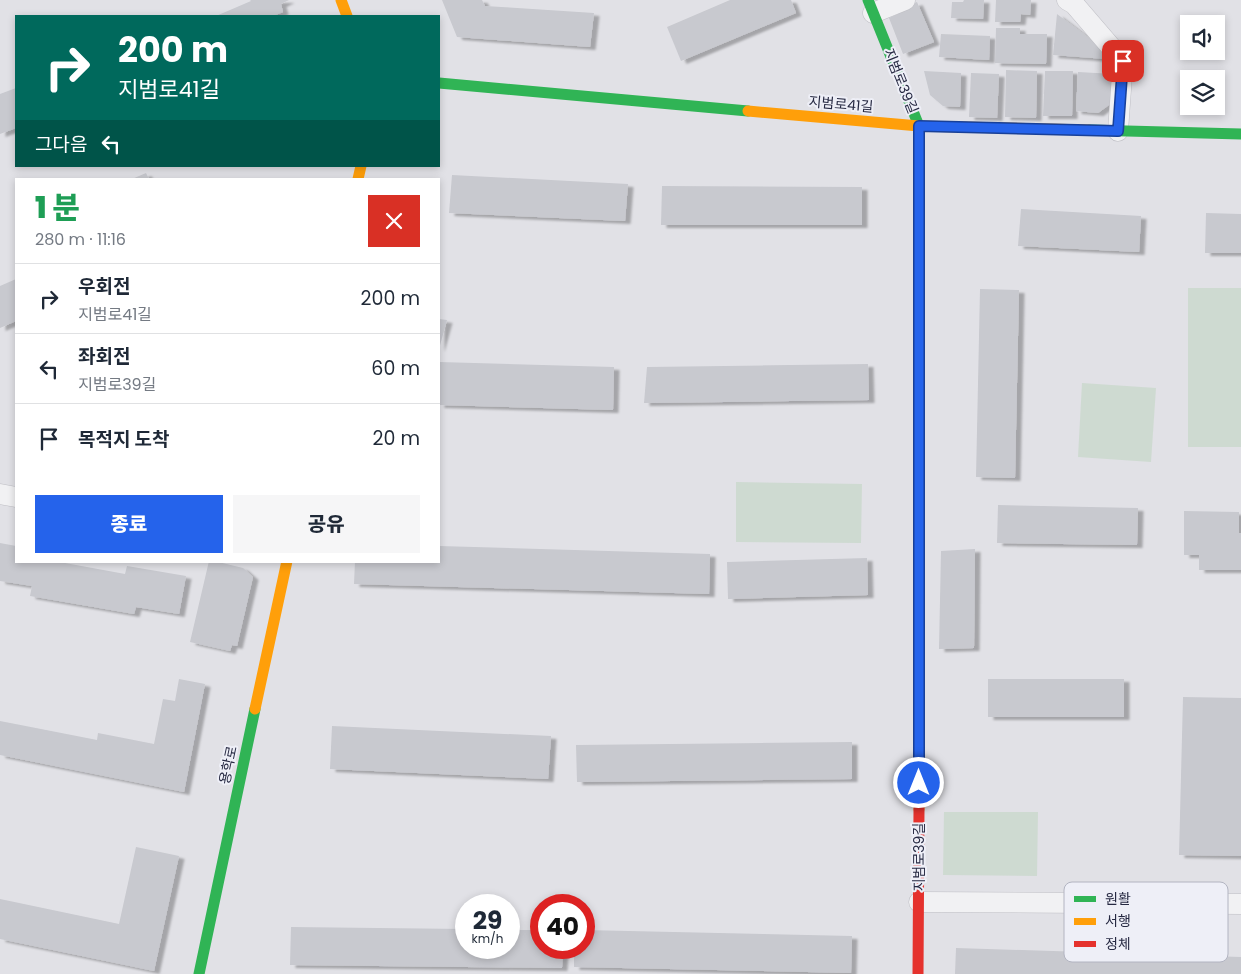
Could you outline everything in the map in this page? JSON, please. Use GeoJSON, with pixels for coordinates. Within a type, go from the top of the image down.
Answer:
{"type":"FeatureCollection","features":[{"type":"Feature","properties":{"kind":"street"},"geometry":{"type":"LineString","coordinates":[[341,0],[347,15]]}},
{"type":"Feature","properties":{"kind":"street"},"geometry":{"type":"LineString","coordinates":[[870,6],[905,0]]}},
{"type":"Feature","properties":{"kind":"street"},"geometry":{"type":"LineString","coordinates":[[1067,0],[1074,4],[1123,61],[1118,131]]}},
{"type":"Feature","properties":{"kind":"street","name":"지범로39길"},"geometry":{"type":"LineString","coordinates":[[870,6],[919,126],[918,974]]}},
{"type":"Feature","properties":{"kind":"street","name":"지범로41길"},"geometry":{"type":"LineString","coordinates":[[440,83],[919,126],[1241,134]]}},
{"type":"Feature","properties":{"kind":"street"},"geometry":{"type":"LineString","coordinates":[[0,494],[15,497]]}},
{"type":"Feature","properties":{"kind":"street","name":"용학로"},"geometry":{"type":"LineString","coordinates":[[199,974],[287,563]]}},
{"type":"Feature","properties":{"kind":"street"},"geometry":{"type":"LineString","coordinates":[[919,902],[1064,903]]}},
{"type":"Feature","properties":{"kind":"street"},"geometry":{"type":"LineString","coordinates":[[1228,904],[1241,904]]}},
{"type":"Feature","properties":{"kind":"shaded area"},"geometry":{"type":"Polygon","coordinates":[[[1188,288],[1241,288],[1241,447],[1188,447],[1188,288]]]}},
{"type":"Feature","properties":{"kind":"shaded area"},"geometry":{"type":"Polygon","coordinates":[[[1082,383],[1156,388],[1151,462],[1078,457],[1082,383]]]}},
{"type":"Feature","properties":{"kind":"shaded area"},"geometry":{"type":"Polygon","coordinates":[[[736,482],[862,484],[861,543],[736,542],[736,482]]]}},
{"type":"Feature","properties":{"kind":"shaded area"},"geometry":{"type":"Polygon","coordinates":[[[944,812],[1038,812],[1037,876],[943,875],[944,812]]]}},
{"type":"Feature","properties":{"kind":"building"},"geometry":{"type":"Polygon","coordinates":[[[289,0],[281,4],[283,12],[276,15],[218,15],[251,1],[289,0]]]}},
{"type":"Feature","properties":{"kind":"building"},"geometry":{"type":"Polygon","coordinates":[[[442,0],[482,0],[485,6],[594,13],[590,47],[457,37],[442,0]]]}},
{"type":"Feature","properties":{"kind":"building"},"geometry":{"type":"Polygon","coordinates":[[[730,0],[791,0],[796,13],[681,61],[667,27],[730,0]]]}},
{"type":"Feature","properties":{"kind":"building"},"geometry":{"type":"Polygon","coordinates":[[[964,0],[984,0],[983,19],[951,18],[952,2],[963,2],[964,0]]]}},
{"type":"Feature","properties":{"kind":"building"},"geometry":{"type":"Polygon","coordinates":[[[996,0],[1031,0],[1030,15],[1021,14],[1020,22],[995,22],[996,0]]]}},
{"type":"Feature","properties":{"kind":"building"},"geometry":{"type":"Polygon","coordinates":[[[917,2],[934,42],[903,54],[889,18],[898,14],[896,10],[917,2]]]}},
{"type":"Feature","properties":{"kind":"building"},"geometry":{"type":"Polygon","coordinates":[[[1057,14],[1106,51],[1106,59],[1053,55],[1057,14]]]}},
{"type":"Feature","properties":{"kind":"building"},"geometry":{"type":"Polygon","coordinates":[[[996,28],[1020,28],[1020,34],[1047,34],[1046,64],[995,63],[996,28]]]}},
{"type":"Feature","properties":{"kind":"building"},"geometry":{"type":"Polygon","coordinates":[[[941,34],[990,36],[989,60],[939,57],[941,34]]]}},
{"type":"Feature","properties":{"kind":"building"},"geometry":{"type":"Polygon","coordinates":[[[1006,70],[1037,71],[1036,118],[1005,117],[1006,70]]]}},
{"type":"Feature","properties":{"kind":"building"},"geometry":{"type":"Polygon","coordinates":[[[924,71],[961,73],[960,107],[943,106],[930,95],[924,71]]]}},
{"type":"Feature","properties":{"kind":"building"},"geometry":{"type":"Polygon","coordinates":[[[1045,71],[1073,71],[1072,116],[1043,116],[1045,71]]]}},
{"type":"Feature","properties":{"kind":"building"},"geometry":{"type":"Polygon","coordinates":[[[1078,72],[1114,74],[1113,102],[1098,113],[1076,111],[1078,72]]]}},
{"type":"Feature","properties":{"kind":"building"},"geometry":{"type":"Polygon","coordinates":[[[971,73],[999,74],[997,118],[969,117],[971,73]]]}},
{"type":"Feature","properties":{"kind":"building"},"geometry":{"type":"Polygon","coordinates":[[[15,88],[15,128],[0,134],[0,94],[15,88]]]}},
{"type":"Feature","properties":{"kind":"building"},"geometry":{"type":"Polygon","coordinates":[[[146,173],[148,178],[134,178],[146,173]]]}},
{"type":"Feature","properties":{"kind":"building"},"geometry":{"type":"Polygon","coordinates":[[[452,175],[628,184],[625,221],[449,213],[452,175]]]}},
{"type":"Feature","properties":{"kind":"building"},"geometry":{"type":"Polygon","coordinates":[[[662,186],[862,187],[862,225],[661,225],[662,186]]]}},
{"type":"Feature","properties":{"kind":"building"},"geometry":{"type":"Polygon","coordinates":[[[1021,209],[1141,216],[1139,252],[1018,246],[1021,209]]]}},
{"type":"Feature","properties":{"kind":"building"},"geometry":{"type":"Polygon","coordinates":[[[1206,213],[1241,214],[1241,253],[1205,253],[1206,213]]]}},
{"type":"Feature","properties":{"kind":"building"},"geometry":{"type":"Polygon","coordinates":[[[15,279],[15,321],[0,328],[0,286],[15,279]]]}},
{"type":"Feature","properties":{"kind":"building"},"geometry":{"type":"Polygon","coordinates":[[[980,289],[1019,290],[1015,478],[976,477],[980,289]]]}},
{"type":"Feature","properties":{"kind":"building"},"geometry":{"type":"Polygon","coordinates":[[[440,319],[447,320],[440,345],[440,319]]]}},
{"type":"Feature","properties":{"kind":"building"},"geometry":{"type":"Polygon","coordinates":[[[440,362],[614,367],[613,410],[440,405],[440,362]]]}},
{"type":"Feature","properties":{"kind":"building"},"geometry":{"type":"Polygon","coordinates":[[[868,364],[869,400],[644,403],[647,367],[868,364]]]}},
{"type":"Feature","properties":{"kind":"building"},"geometry":{"type":"Polygon","coordinates":[[[998,505],[1138,508],[1137,545],[997,543],[998,505]]]}},
{"type":"Feature","properties":{"kind":"building"},"geometry":{"type":"Polygon","coordinates":[[[1184,511],[1239,512],[1241,570],[1199,570],[1199,555],[1184,555],[1184,511]]]}},
{"type":"Feature","properties":{"kind":"building"},"geometry":{"type":"Polygon","coordinates":[[[0,543],[15,546],[15,563],[65,563],[125,574],[127,566],[186,576],[179,614],[136,607],[134,614],[30,596],[32,586],[0,581],[0,543]]]}},
{"type":"Feature","properties":{"kind":"building"},"geometry":{"type":"Polygon","coordinates":[[[440,546],[710,554],[709,594],[354,584],[355,563],[440,563],[440,546]]]}},
{"type":"Feature","properties":{"kind":"building"},"geometry":{"type":"Polygon","coordinates":[[[975,549],[974,648],[939,649],[941,551],[975,549]]]}},
{"type":"Feature","properties":{"kind":"building"},"geometry":{"type":"Polygon","coordinates":[[[867,558],[868,595],[728,599],[727,562],[867,558]]]}},
{"type":"Feature","properties":{"kind":"building"},"geometry":{"type":"Polygon","coordinates":[[[209,563],[222,563],[243,568],[253,577],[237,646],[232,645],[230,651],[190,642],[209,563]]]}},
{"type":"Feature","properties":{"kind":"building"},"geometry":{"type":"Polygon","coordinates":[[[179,679],[205,684],[184,792],[0,755],[0,721],[97,740],[98,733],[154,744],[163,699],[175,701],[179,679]]]}},
{"type":"Feature","properties":{"kind":"building"},"geometry":{"type":"Polygon","coordinates":[[[988,679],[1124,679],[1124,717],[988,717],[988,679]]]}},
{"type":"Feature","properties":{"kind":"building"},"geometry":{"type":"Polygon","coordinates":[[[1183,697],[1241,698],[1241,856],[1179,855],[1183,697]]]}},
{"type":"Feature","properties":{"kind":"building"},"geometry":{"type":"Polygon","coordinates":[[[332,726],[551,736],[548,779],[330,769],[332,726]]]}},
{"type":"Feature","properties":{"kind":"building"},"geometry":{"type":"Polygon","coordinates":[[[852,742],[852,779],[577,782],[576,745],[852,742]]]}},
{"type":"Feature","properties":{"kind":"building"},"geometry":{"type":"Polygon","coordinates":[[[136,847],[179,856],[154,971],[0,939],[0,899],[119,924],[136,847]]]}},
{"type":"Feature","properties":{"kind":"building"},"geometry":{"type":"Polygon","coordinates":[[[291,927],[455,929],[455,959],[520,959],[520,930],[530,930],[530,959],[562,959],[562,968],[290,965],[291,927]]]}},
{"type":"Feature","properties":{"kind":"building"},"geometry":{"type":"Polygon","coordinates":[[[595,930],[852,936],[851,973],[574,967],[574,959],[595,959],[595,930]]]}},
{"type":"Feature","properties":{"kind":"building"},"geometry":{"type":"Polygon","coordinates":[[[956,948],[1064,951],[1064,962],[1228,962],[1228,957],[1241,957],[1241,974],[955,974],[956,948]]]}},
{"type":"Feature","properties":{"kind":"traffic: fast"},"geometry":{"type":"LineString","coordinates":[[868,0],[919,126],[919,399]]}},
{"type":"Feature","properties":{"kind":"traffic: fast"},"geometry":{"type":"LineString","coordinates":[[440,83],[748,111]]}},
{"type":"Feature","properties":{"kind":"traffic: fast"},"geometry":{"type":"LineString","coordinates":[[1089,130],[1241,134]]}},
{"type":"Feature","properties":{"kind":"traffic: fast"},"geometry":{"type":"LineString","coordinates":[[199,974],[255,709]]}},
{"type":"Feature","properties":{"kind":"traffic: slow"},"geometry":{"type":"LineString","coordinates":[[341,0],[347,15]]}},
{"type":"Feature","properties":{"kind":"traffic: slow"},"geometry":{"type":"LineString","coordinates":[[748,111],[919,126],[1089,130]]}},
{"type":"Feature","properties":{"kind":"traffic: slow"},"geometry":{"type":"LineString","coordinates":[[358,178],[361,167]]}},
{"type":"Feature","properties":{"kind":"traffic: slow"},"geometry":{"type":"LineString","coordinates":[[919,399],[919,809]]}},
{"type":"Feature","properties":{"kind":"traffic: slow"},"geometry":{"type":"LineString","coordinates":[[255,709],[287,563]]}},
{"type":"Feature","properties":{"kind":"traffic: jam"},"geometry":{"type":"LineString","coordinates":[[918,974],[919,809]]}},
{"type":"Feature","properties":{"kind":"route"},"geometry":{"type":"LineString","coordinates":[[919,783],[919,126],[1118,131],[1123,61]]}}]}
